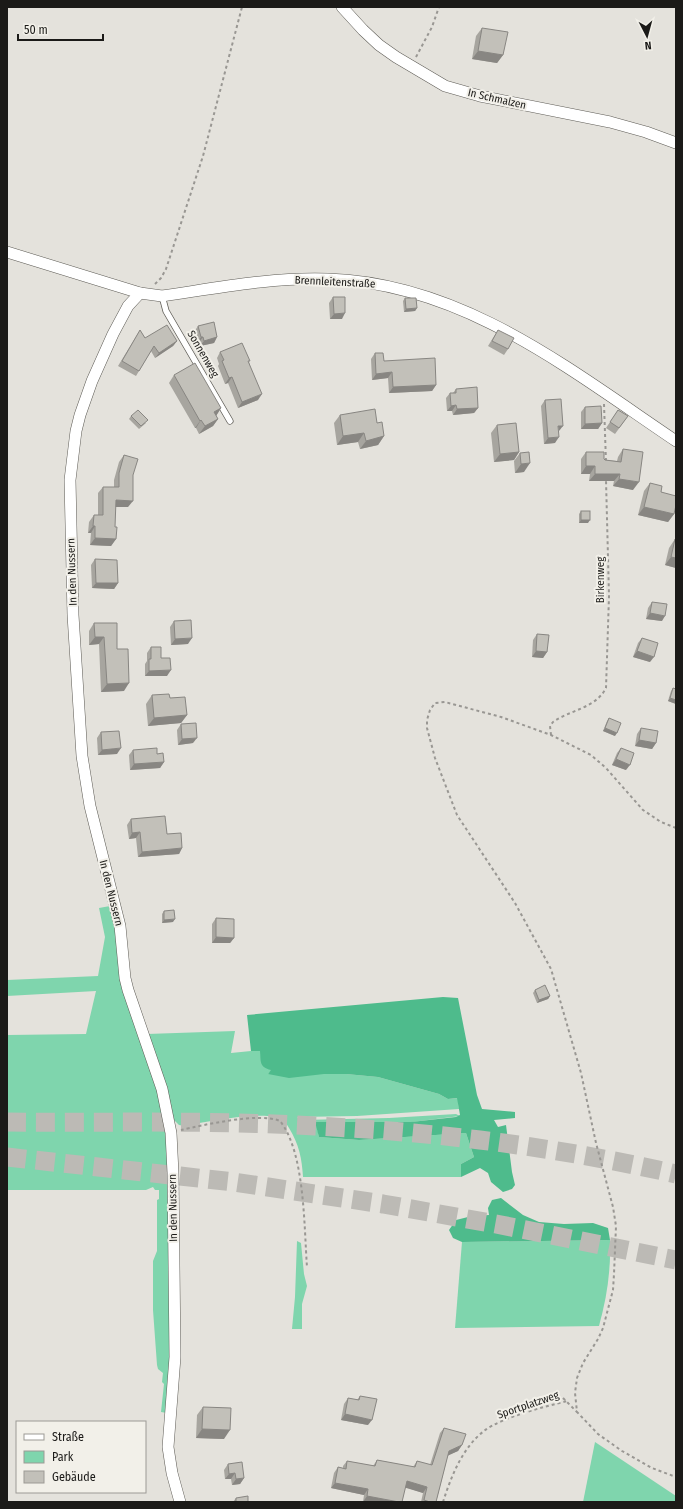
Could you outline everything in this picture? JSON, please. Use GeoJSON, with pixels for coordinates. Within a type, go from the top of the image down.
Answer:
{"type":"FeatureCollection","features":[{"type":"Feature","properties":{"kind":"street","name":"In Schmalzen"},"geometry":{"type":"LineString","coordinates":[[342,7],[362,30],[379,45],[396,57],[445,86],[480,96],[610,122],[646,132],[676,143]]}},
{"type":"Feature","properties":{"kind":"street","name":"Brennleitenstraße"},"geometry":{"type":"LineString","coordinates":[[7,252],[140,293],[162,296],[288,279],[340,279],[392,286],[454,306],[499,326],[548,355],[676,441]]}},
{"type":"Feature","properties":{"kind":"street","name":"In den Nussern"},"geometry":{"type":"LineString","coordinates":[[140,293],[128,306],[102,356],[86,395],[76,431],[70,487],[73,607],[82,756],[90,806],[120,926],[125,978],[162,1089],[170,1133],[173,1173],[175,1357],[168,1447],[172,1473],[180,1502]]}},
{"type":"Feature","properties":{"kind":"lane","name":"Sonnenweg"},"geometry":{"type":"LineString","coordinates":[[162,296],[166,311],[230,421]]}},
{"type":"Feature","properties":{"kind":"path"},"geometry":{"type":"LineString","coordinates":[[140,293],[153,286],[161,278],[166,268],[203,156],[242,7]]}},
{"type":"Feature","properties":{"kind":"path"},"geometry":{"type":"LineString","coordinates":[[411,66],[432,27],[439,7]]}},
{"type":"Feature","properties":{"kind":"path"},"geometry":{"type":"LineString","coordinates":[[606,393],[604,402],[606,463]]}},
{"type":"Feature","properties":{"kind":"path","name":"Birkenweg"},"geometry":{"type":"LineString","coordinates":[[551,736],[550,726],[553,722],[586,706],[602,694],[606,688],[609,596],[606,478]]}},
{"type":"Feature","properties":{"kind":"path"},"geometry":{"type":"LineString","coordinates":[[578,1412],[575,1392],[576,1378],[603,1328],[612,1290],[616,1226],[614,1207],[595,1138],[581,1074],[551,969],[515,903],[457,815],[434,758],[427,728],[427,720],[432,706],[435,703],[445,702],[501,717],[551,736],[597,759],[643,810],[661,822],[676,828]]}},
{"type":"Feature","properties":{"kind":"path"},"geometry":{"type":"LineString","coordinates":[[170,1133],[195,1126],[238,1120],[268,1118],[280,1121],[289,1136],[298,1168],[307,1267]]}},
{"type":"Feature","properties":{"kind":"path"},"geometry":{"type":"LineString","coordinates":[[563,1398],[598,1434],[622,1451],[652,1468],[676,1477]]}},
{"type":"Feature","properties":{"kind":"path","name":"Sportplatzweg"},"geometry":{"type":"LineString","coordinates":[[443,1502],[449,1485],[464,1454],[483,1432],[513,1417],[567,1401]]}},
{"type":"Feature","properties":{"kind":"green space"},"geometry":{"type":"Polygon","coordinates":[[[110,906],[116,925],[121,984],[151,1066],[163,1111],[168,1155],[172,1338],[167,1413],[161,1412],[164,1384],[162,1382],[163,1373],[158,1369],[157,1365],[153,1310],[153,1261],[157,1251],[157,1200],[159,1199],[159,1190],[155,1190],[153,1187],[146,1190],[7,1190],[7,1035],[86,1034],[96,991],[7,996],[7,980],[98,976],[105,937],[99,908],[110,906]]]}},
{"type":"Feature","properties":{"kind":"green space"},"geometry":{"type":"Polygon","coordinates":[[[443,997],[458,998],[477,1095],[482,1109],[515,1112],[515,1118],[494,1120],[498,1127],[506,1125],[515,1185],[512,1189],[503,1192],[491,1182],[488,1173],[480,1168],[461,1177],[461,1164],[474,1157],[466,1133],[359,1140],[319,1137],[315,1122],[411,1122],[456,1117],[460,1115],[457,1098],[448,1099],[439,1094],[378,1077],[346,1074],[324,1074],[289,1078],[268,1074],[271,1070],[267,1069],[261,1064],[260,1051],[251,1051],[247,1015],[443,997]]]}},
{"type":"Feature","properties":{"kind":"green space"},"geometry":{"type":"Polygon","coordinates":[[[235,1031],[231,1053],[260,1050],[272,1070],[268,1074],[346,1074],[378,1077],[439,1094],[448,1099],[458,1098],[459,1109],[357,1116],[297,1117],[302,1120],[389,1118],[456,1114],[460,1116],[412,1122],[316,1122],[319,1137],[359,1140],[466,1133],[474,1157],[461,1164],[461,1177],[303,1177],[298,1146],[289,1128],[281,1119],[273,1117],[249,1116],[185,1126],[179,1125],[174,1120],[147,1034],[235,1031]]]}},
{"type":"Feature","properties":{"kind":"green space"},"geometry":{"type":"Polygon","coordinates":[[[501,1198],[523,1215],[539,1222],[564,1224],[593,1223],[608,1228],[610,1240],[462,1242],[453,1238],[449,1230],[456,1220],[472,1216],[489,1215],[488,1208],[492,1200],[501,1198]]]}},
{"type":"Feature","properties":{"kind":"green space"},"geometry":{"type":"Polygon","coordinates":[[[610,1240],[608,1283],[599,1326],[455,1328],[462,1242],[610,1240]]]}},
{"type":"Feature","properties":{"kind":"green space"},"geometry":{"type":"Polygon","coordinates":[[[297,1241],[301,1243],[304,1274],[307,1286],[302,1304],[302,1329],[292,1329],[295,1297],[297,1241]]]}},
{"type":"Feature","properties":{"kind":"green space"},"geometry":{"type":"Polygon","coordinates":[[[595,1442],[676,1496],[676,1502],[583,1502],[595,1442]]]}},
{"type":"Feature","properties":{"kind":"building"},"geometry":{"type":"Polygon","coordinates":[[[482,28],[508,32],[503,55],[478,51],[482,28]]]}},
{"type":"Feature","properties":{"kind":"building"},"geometry":{"type":"Polygon","coordinates":[[[333,297],[345,297],[345,313],[334,314],[333,297]]]}},
{"type":"Feature","properties":{"kind":"building"},"geometry":{"type":"Polygon","coordinates":[[[405,298],[416,298],[417,308],[406,309],[405,298]]]}},
{"type":"Feature","properties":{"kind":"building"},"geometry":{"type":"Polygon","coordinates":[[[214,322],[217,337],[204,341],[203,337],[201,337],[198,326],[214,322]]]}},
{"type":"Feature","properties":{"kind":"building"},"geometry":{"type":"Polygon","coordinates":[[[167,325],[177,341],[159,353],[154,346],[139,371],[122,361],[140,330],[145,338],[167,325]]]}},
{"type":"Feature","properties":{"kind":"building"},"geometry":{"type":"Polygon","coordinates":[[[498,330],[514,338],[508,349],[492,341],[498,330]]]}},
{"type":"Feature","properties":{"kind":"building"},"geometry":{"type":"Polygon","coordinates":[[[242,343],[262,394],[242,402],[232,377],[229,378],[220,352],[242,343]]]}},
{"type":"Feature","properties":{"kind":"building"},"geometry":{"type":"Polygon","coordinates":[[[375,353],[383,353],[384,361],[435,358],[436,385],[393,387],[392,372],[376,374],[375,353]]]}},
{"type":"Feature","properties":{"kind":"building"},"geometry":{"type":"Polygon","coordinates":[[[195,363],[221,408],[214,412],[218,419],[205,426],[201,420],[200,421],[174,375],[195,363]]]}},
{"type":"Feature","properties":{"kind":"building"},"geometry":{"type":"Polygon","coordinates":[[[477,387],[478,408],[457,409],[456,405],[451,406],[450,393],[456,393],[456,389],[477,387]]]}},
{"type":"Feature","properties":{"kind":"building"},"geometry":{"type":"Polygon","coordinates":[[[561,399],[563,426],[558,426],[559,437],[548,438],[545,400],[561,399]]]}},
{"type":"Feature","properties":{"kind":"building"},"geometry":{"type":"Polygon","coordinates":[[[601,406],[602,423],[585,424],[585,407],[601,406]]]}},
{"type":"Feature","properties":{"kind":"building"},"geometry":{"type":"Polygon","coordinates":[[[375,409],[377,423],[382,422],[384,436],[366,441],[364,433],[343,436],[340,415],[375,409]]]}},
{"type":"Feature","properties":{"kind":"building"},"geometry":{"type":"Polygon","coordinates":[[[138,410],[148,420],[141,426],[131,416],[138,410]]]}},
{"type":"Feature","properties":{"kind":"building"},"geometry":{"type":"Polygon","coordinates":[[[618,410],[628,416],[619,428],[610,422],[618,410]]]}},
{"type":"Feature","properties":{"kind":"building"},"geometry":{"type":"Polygon","coordinates":[[[516,423],[519,452],[500,454],[497,425],[516,423]]]}},
{"type":"Feature","properties":{"kind":"building"},"geometry":{"type":"Polygon","coordinates":[[[623,449],[643,452],[639,482],[619,479],[620,474],[595,474],[595,466],[586,466],[586,452],[604,452],[605,460],[621,462],[623,449]]]}},
{"type":"Feature","properties":{"kind":"building"},"geometry":{"type":"Polygon","coordinates":[[[529,452],[530,463],[521,464],[520,453],[529,452]]]}},
{"type":"Feature","properties":{"kind":"building"},"geometry":{"type":"Polygon","coordinates":[[[124,455],[138,459],[133,475],[133,501],[116,500],[116,539],[95,538],[95,526],[93,526],[94,515],[103,515],[103,487],[119,487],[119,473],[124,455]]]}},
{"type":"Feature","properties":{"kind":"building"},"geometry":{"type":"Polygon","coordinates":[[[650,483],[662,486],[661,492],[676,496],[674,514],[644,507],[650,483]]]}},
{"type":"Feature","properties":{"kind":"building"},"geometry":{"type":"Polygon","coordinates":[[[581,511],[590,511],[590,520],[581,520],[581,511]]]}},
{"type":"Feature","properties":{"kind":"building"},"geometry":{"type":"Polygon","coordinates":[[[675,539],[676,540],[676,558],[671,557],[675,539]]]}},
{"type":"Feature","properties":{"kind":"building"},"geometry":{"type":"Polygon","coordinates":[[[95,559],[117,560],[118,583],[96,583],[95,559]]]}},
{"type":"Feature","properties":{"kind":"building"},"geometry":{"type":"Polygon","coordinates":[[[652,602],[667,604],[665,616],[650,613],[652,602]]]}},
{"type":"Feature","properties":{"kind":"building"},"geometry":{"type":"Polygon","coordinates":[[[191,620],[192,638],[175,639],[174,621],[191,620]]]}},
{"type":"Feature","properties":{"kind":"building"},"geometry":{"type":"Polygon","coordinates":[[[94,623],[117,623],[117,649],[128,649],[129,683],[107,684],[104,637],[95,637],[94,623]]]}},
{"type":"Feature","properties":{"kind":"building"},"geometry":{"type":"Polygon","coordinates":[[[537,634],[549,635],[547,652],[536,651],[537,634]]]}},
{"type":"Feature","properties":{"kind":"building"},"geometry":{"type":"Polygon","coordinates":[[[642,638],[658,643],[654,657],[637,651],[642,638]]]}},
{"type":"Feature","properties":{"kind":"building"},"geometry":{"type":"Polygon","coordinates":[[[151,647],[161,647],[161,658],[170,658],[171,670],[149,671],[151,647]]]}},
{"type":"Feature","properties":{"kind":"building"},"geometry":{"type":"Polygon","coordinates":[[[673,688],[676,689],[676,700],[670,698],[673,688]]]}},
{"type":"Feature","properties":{"kind":"building"},"geometry":{"type":"Polygon","coordinates":[[[169,694],[170,698],[185,697],[187,715],[154,718],[152,695],[169,694]]]}},
{"type":"Feature","properties":{"kind":"building"},"geometry":{"type":"Polygon","coordinates":[[[609,718],[621,723],[617,733],[605,728],[609,718]]]}},
{"type":"Feature","properties":{"kind":"building"},"geometry":{"type":"Polygon","coordinates":[[[196,723],[197,738],[182,739],[181,724],[196,723]]]}},
{"type":"Feature","properties":{"kind":"building"},"geometry":{"type":"Polygon","coordinates":[[[641,728],[658,731],[656,743],[639,740],[641,728]]]}},
{"type":"Feature","properties":{"kind":"building"},"geometry":{"type":"Polygon","coordinates":[[[119,731],[121,748],[102,750],[101,732],[119,731]]]}},
{"type":"Feature","properties":{"kind":"building"},"geometry":{"type":"Polygon","coordinates":[[[157,748],[157,754],[163,753],[164,762],[134,764],[133,750],[157,748]]]}},
{"type":"Feature","properties":{"kind":"building"},"geometry":{"type":"Polygon","coordinates":[[[621,748],[634,753],[630,765],[616,759],[621,748]]]}},
{"type":"Feature","properties":{"kind":"building"},"geometry":{"type":"Polygon","coordinates":[[[165,816],[167,834],[181,833],[182,848],[142,852],[140,832],[132,833],[131,819],[165,816]]]}},
{"type":"Feature","properties":{"kind":"building"},"geometry":{"type":"Polygon","coordinates":[[[174,910],[175,919],[164,920],[164,911],[174,910]]]}},
{"type":"Feature","properties":{"kind":"building"},"geometry":{"type":"Polygon","coordinates":[[[216,918],[234,919],[234,938],[216,937],[216,918]]]}},
{"type":"Feature","properties":{"kind":"building"},"geometry":{"type":"Polygon","coordinates":[[[545,985],[550,996],[539,1000],[535,990],[545,985]]]}},
{"type":"Feature","properties":{"kind":"building"},"geometry":{"type":"Polygon","coordinates":[[[360,1396],[377,1399],[372,1420],[345,1414],[348,1398],[359,1400],[360,1396]]]}},
{"type":"Feature","properties":{"kind":"building"},"geometry":{"type":"Polygon","coordinates":[[[203,1407],[231,1408],[230,1430],[202,1429],[203,1407]]]}},
{"type":"Feature","properties":{"kind":"building"},"geometry":{"type":"Polygon","coordinates":[[[444,1428],[466,1434],[462,1445],[449,1451],[436,1502],[424,1500],[427,1487],[407,1481],[402,1502],[367,1496],[368,1489],[335,1483],[338,1467],[346,1469],[347,1461],[375,1466],[377,1460],[415,1467],[417,1461],[432,1465],[444,1428]]]}},
{"type":"Feature","properties":{"kind":"building"},"geometry":{"type":"Polygon","coordinates":[[[242,1462],[244,1478],[236,1479],[235,1473],[229,1474],[228,1464],[242,1462]]]}},
{"type":"Feature","properties":{"kind":"building"},"geometry":{"type":"Polygon","coordinates":[[[248,1496],[248,1502],[236,1502],[236,1498],[248,1496]]]}},
{"type":"Feature","properties":{"kind":"tunnel"},"geometry":{"type":"LineString","coordinates":[[7,1122],[238,1123],[406,1132],[497,1142],[632,1164],[676,1174]]}},
{"type":"Feature","properties":{"kind":"tunnel"},"geometry":{"type":"LineString","coordinates":[[7,1157],[234,1182],[383,1204],[496,1224],[676,1260]]}}]}
